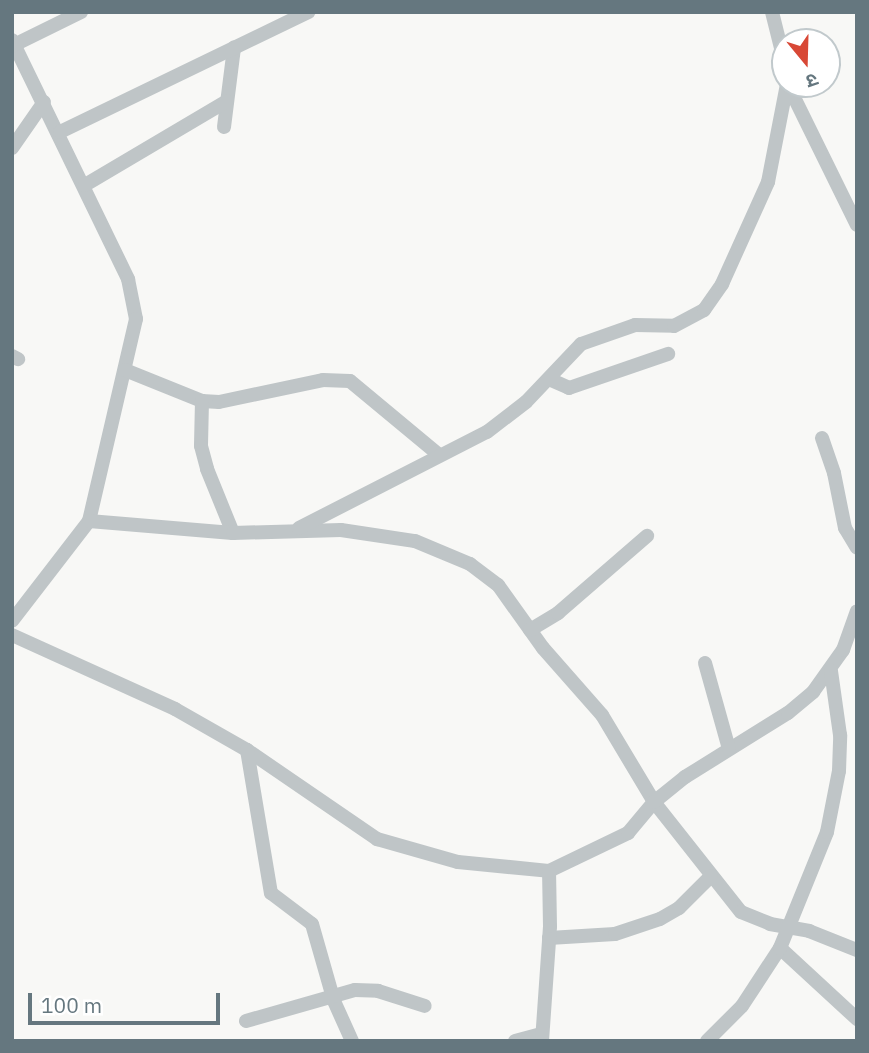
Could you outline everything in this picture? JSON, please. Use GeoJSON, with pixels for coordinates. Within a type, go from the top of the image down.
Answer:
{"type":"FeatureCollection","features":[{"type":"Feature","properties":{"kind":"street"},"geometry":{"type":"LineString","coordinates":[[12,621],[89,521],[135,329],[134,296],[60,132],[13,43],[81,12]]}},
{"type":"Feature","properties":{"kind":"street"},"geometry":{"type":"LineString","coordinates":[[60,132],[308,12]]}},
{"type":"Feature","properties":{"kind":"street"},"geometry":{"type":"LineString","coordinates":[[224,127],[234,48]]}},
{"type":"Feature","properties":{"kind":"street"},"geometry":{"type":"LineString","coordinates":[[294,530],[487,432],[549,379],[567,356],[599,335],[635,325],[674,326],[704,310],[722,285],[768,182],[784,98]]}},
{"type":"Feature","properties":{"kind":"street"},"geometry":{"type":"LineString","coordinates":[[794,98],[857,225]]}},
{"type":"Feature","properties":{"kind":"street"},"geometry":{"type":"LineString","coordinates":[[85,185],[227,101]]}},
{"type":"Feature","properties":{"kind":"street"},"geometry":{"type":"LineString","coordinates":[[12,148],[44,102]]}},
{"type":"Feature","properties":{"kind":"street"},"geometry":{"type":"LineString","coordinates":[[549,379],[569,388],[668,354]]}},
{"type":"Feature","properties":{"kind":"street"},"geometry":{"type":"LineString","coordinates":[[125,370],[202,401],[233,401],[323,380],[350,381],[439,455]]}},
{"type":"Feature","properties":{"kind":"street"},"geometry":{"type":"LineString","coordinates":[[202,401],[204,458],[233,533]]}},
{"type":"Feature","properties":{"kind":"street"},"geometry":{"type":"LineString","coordinates":[[822,438],[834,473],[845,528],[857,548]]}},
{"type":"Feature","properties":{"kind":"street"},"geometry":{"type":"LineString","coordinates":[[89,521],[233,533],[294,530],[379,534],[438,548],[470,564],[498,585],[530,631],[602,715],[654,802],[741,912],[754,920],[787,925],[857,950]]}},
{"type":"Feature","properties":{"kind":"street"},"geometry":{"type":"LineString","coordinates":[[530,631],[575,600],[647,536]]}},
{"type":"Feature","properties":{"kind":"street"},"geometry":{"type":"LineString","coordinates":[[12,635],[175,709],[247,750],[396,847],[458,862],[549,871],[628,833],[654,802],[729,749],[788,713],[831,671],[857,611]]}},
{"type":"Feature","properties":{"kind":"street"},"geometry":{"type":"LineString","coordinates":[[705,663],[729,749]]}},
{"type":"Feature","properties":{"kind":"street"},"geometry":{"type":"LineString","coordinates":[[707,1041],[742,1006],[780,948],[787,925],[827,832],[835,804],[840,735],[831,671]]}},
{"type":"Feature","properties":{"kind":"street"},"geometry":{"type":"LineString","coordinates":[[247,750],[271,893],[312,924],[332,994],[352,1041]]}},
{"type":"Feature","properties":{"kind":"street"},"geometry":{"type":"LineString","coordinates":[[515,1041],[542,1037],[549,938],[549,871]]}},
{"type":"Feature","properties":{"kind":"street"},"geometry":{"type":"LineString","coordinates":[[549,938],[615,934],[660,919],[679,908],[711,876]]}},
{"type":"Feature","properties":{"kind":"street"},"geometry":{"type":"LineString","coordinates":[[780,948],[857,1018]]}},
{"type":"Feature","properties":{"kind":"street"},"geometry":{"type":"LineString","coordinates":[[246,1021],[332,994],[368,989],[425,1006]]}}]}
